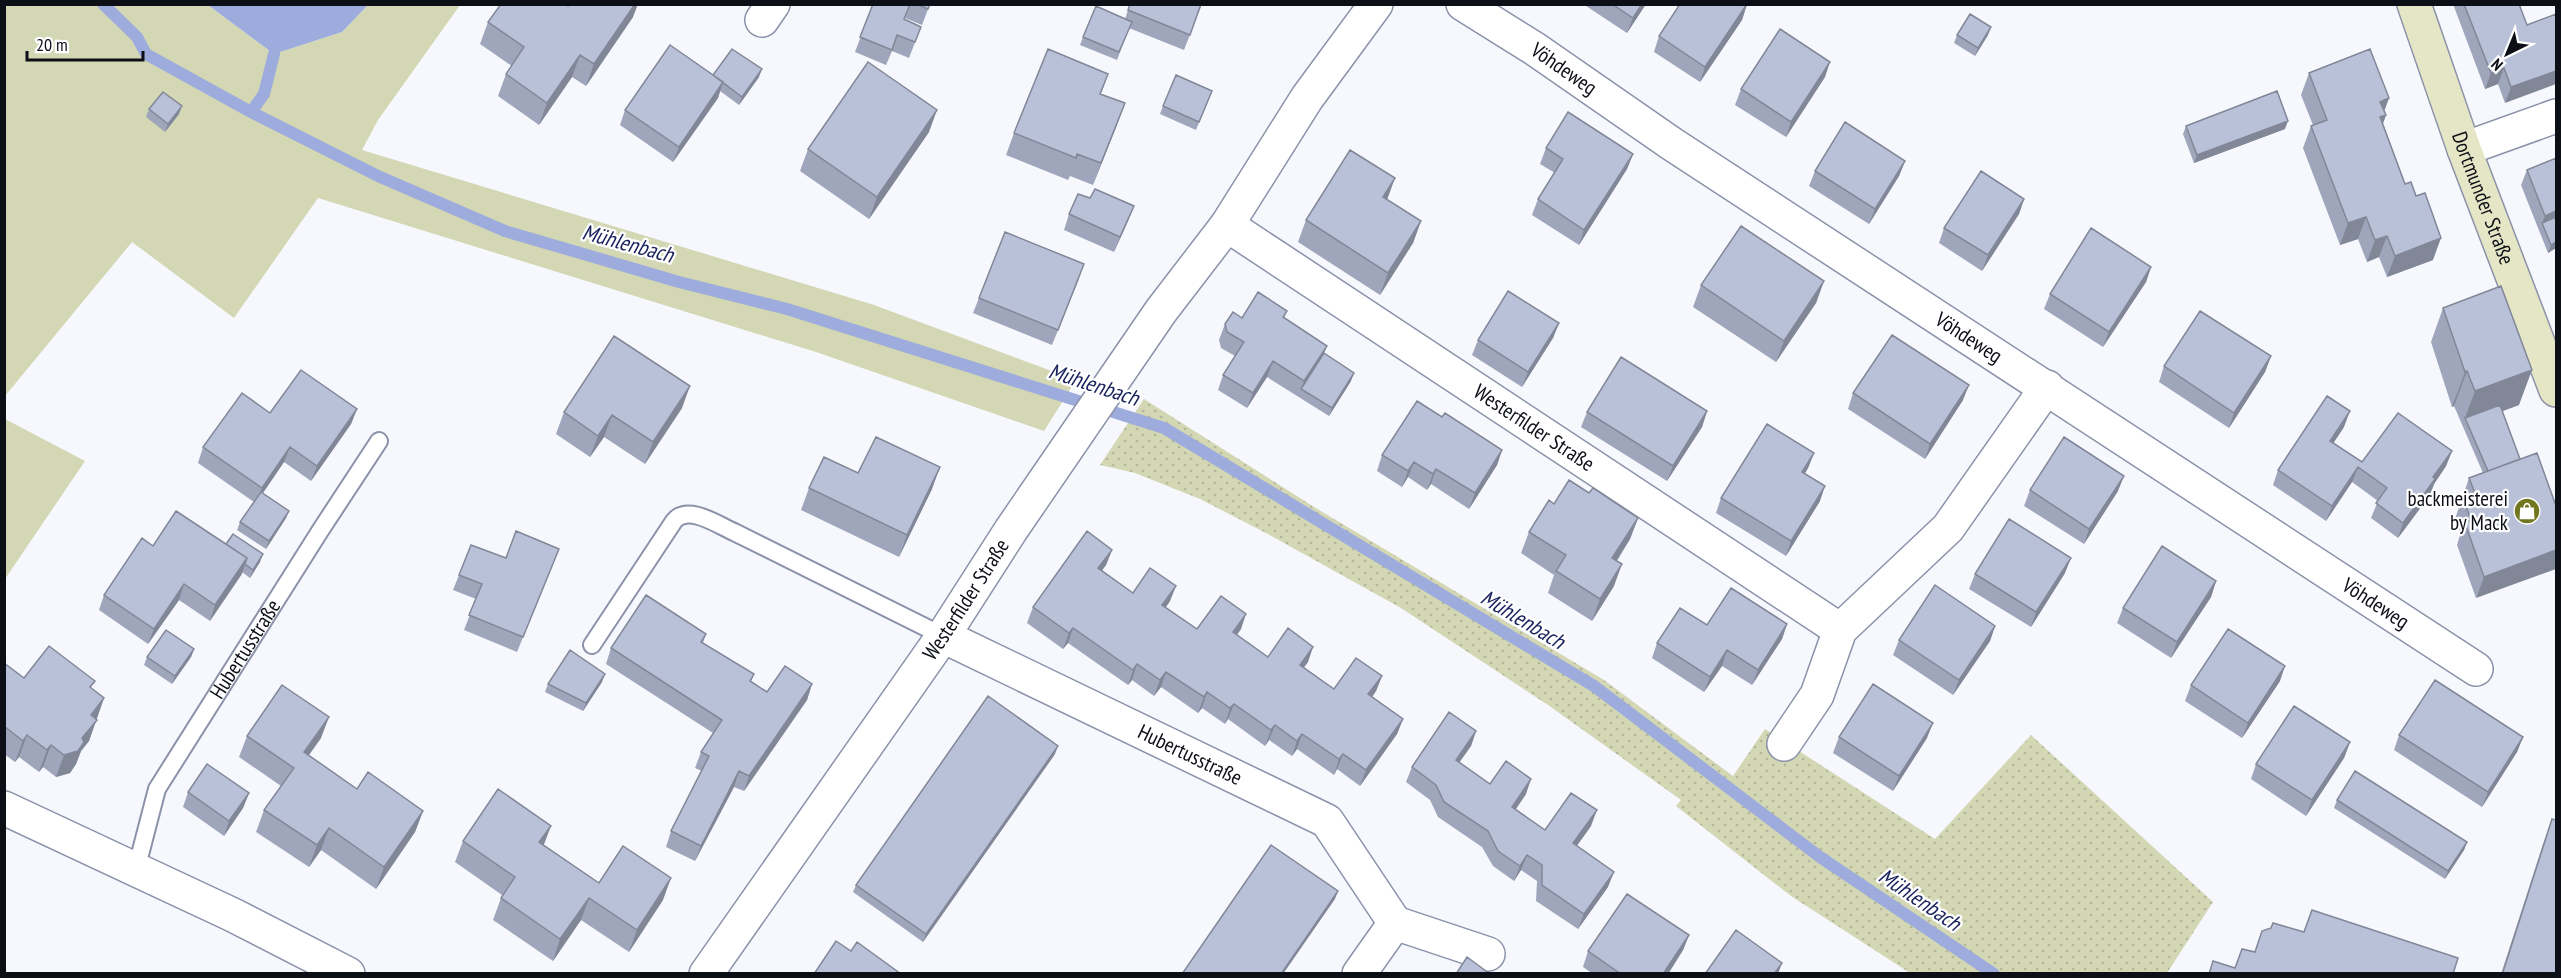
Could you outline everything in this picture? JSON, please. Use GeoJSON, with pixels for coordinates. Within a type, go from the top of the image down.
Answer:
{"type":"FeatureCollection","features":[{"type":"Feature","properties":{"kind":"main road","name":"Dortmunder Straße"},"geometry":{"type":"LineString","coordinates":[[2414,4],[2464,149],[2556,390]]}},
{"type":"Feature","properties":{"kind":"street","name":"Westerfilder Straße"},"geometry":{"type":"LineString","coordinates":[[706,974],[944,636],[1011,531],[1161,311],[1227,225],[1307,98],[1376,4]]}},
{"type":"Feature","properties":{"kind":"street","name":"Vöhdeweg"},"geometry":{"type":"LineString","coordinates":[[1463,4],[1535,49],[1672,144],[2476,669]]}},
{"type":"Feature","properties":{"kind":"street"},"geometry":{"type":"LineString","coordinates":[[2464,149],[2556,116]]}},
{"type":"Feature","properties":{"kind":"street","name":"Westerfilder Straße"},"geometry":{"type":"LineString","coordinates":[[1227,225],[1840,630]]}},
{"type":"Feature","properties":{"kind":"street"},"geometry":{"type":"LineString","coordinates":[[1784,744],[1817,695],[1840,630],[1948,528],[2047,387]]}},
{"type":"Feature","properties":{"kind":"street","name":"Hubertusstraße"},"geometry":{"type":"LineString","coordinates":[[944,636],[1327,821],[1395,922]]}},
{"type":"Feature","properties":{"kind":"street"},"geometry":{"type":"LineString","coordinates":[[4,808],[348,974]]}},
{"type":"Feature","properties":{"kind":"street"},"geometry":{"type":"LineString","coordinates":[[1359,974],[1395,922],[1488,954]]}},
{"type":"Feature","properties":{"kind":"lane","name":"Hubertusstraße"},"geometry":{"type":"LineString","coordinates":[[136,870],[157,789],[379,441]]}},
{"type":"Feature","properties":{"kind":"lane"},"geometry":{"type":"LineString","coordinates":[[592,645],[674,521],[680,515],[685,514],[701,517],[734,532],[944,636]]}},
{"type":"Feature","properties":{"kind":"green space"},"geometry":{"type":"Polygon","coordinates":[[[5,4],[208,5],[274,54],[342,32],[368,5],[460,5],[378,120],[362,150],[874,305],[1076,380],[1044,431],[816,352],[318,198],[234,318],[132,242],[5,396],[5,4]]]}},
{"type":"Feature","properties":{"kind":"green space"},"geometry":{"type":"Polygon","coordinates":[[[1144,399],[1314,507],[1604,680],[1733,776],[1765,729],[1935,839],[2031,735],[2213,902],[2167,973],[1910,973],[1791,896],[1676,806],[1681,800],[1548,705],[1401,608],[1200,499],[1135,473],[1100,465],[1144,399]]]}},
{"type":"Feature","properties":{"kind":"green space"},"geometry":{"type":"Polygon","coordinates":[[[5,419],[85,461],[5,579],[5,419]]]}},
{"type":"Feature","properties":{"kind":"water"},"geometry":{"type":"Polygon","coordinates":[[[208,5],[368,5],[342,32],[274,54],[208,5]]]}},
{"type":"Feature","properties":{"kind":"building"},"geometry":{"type":"Polygon","coordinates":[[[501,4],[565,4],[568,6],[569,4],[635,4],[594,64],[580,55],[547,103],[506,74],[524,47],[488,22],[501,4]]]}},
{"type":"Feature","properties":{"kind":"building"},"geometry":{"type":"Polygon","coordinates":[[[873,4],[910,4],[904,19],[921,27],[915,42],[897,35],[892,50],[860,37],[873,4]]]}},
{"type":"Feature","properties":{"kind":"building"},"geometry":{"type":"Polygon","coordinates":[[[916,4],[930,4],[928,9],[916,4]]]}},
{"type":"Feature","properties":{"kind":"building"},"geometry":{"type":"Polygon","coordinates":[[[1130,4],[1201,4],[1190,35],[1128,10],[1130,4]]]}},
{"type":"Feature","properties":{"kind":"building"},"geometry":{"type":"Polygon","coordinates":[[[1612,4],[1642,4],[1633,18],[1612,4]]]}},
{"type":"Feature","properties":{"kind":"building"},"geometry":{"type":"Polygon","coordinates":[[[1680,4],[1747,4],[1705,67],[1659,36],[1680,4]]]}},
{"type":"Feature","properties":{"kind":"building"},"geometry":{"type":"Polygon","coordinates":[[[2464,4],[2519,4],[2527,25],[2556,14],[2556,71],[2511,87],[2504,68],[2491,73],[2464,4]]]}},
{"type":"Feature","properties":{"kind":"building"},"geometry":{"type":"Polygon","coordinates":[[[1096,6],[1132,22],[1119,52],[1083,37],[1096,6]]]}},
{"type":"Feature","properties":{"kind":"building"},"geometry":{"type":"Polygon","coordinates":[[[1970,14],[1991,27],[1978,48],[1957,35],[1970,14]]]}},
{"type":"Feature","properties":{"kind":"building"},"geometry":{"type":"Polygon","coordinates":[[[1780,29],[1830,62],[1791,122],[1741,89],[1780,29]]]}},
{"type":"Feature","properties":{"kind":"building"},"geometry":{"type":"Polygon","coordinates":[[[670,45],[723,82],[679,147],[625,110],[670,45]]]}},
{"type":"Feature","properties":{"kind":"building"},"geometry":{"type":"Polygon","coordinates":[[[732,49],[762,69],[742,97],[713,75],[732,49]]]}},
{"type":"Feature","properties":{"kind":"building"},"geometry":{"type":"Polygon","coordinates":[[[1048,49],[1108,74],[1100,94],[1125,103],[1101,163],[1077,154],[1076,158],[1014,133],[1048,49]]]}},
{"type":"Feature","properties":{"kind":"building"},"geometry":{"type":"Polygon","coordinates":[[[2370,49],[2389,98],[2380,102],[2386,115],[2380,117],[2405,184],[2411,182],[2416,196],[2425,193],[2441,238],[2395,256],[2387,236],[2375,240],[2366,217],[2348,223],[2311,126],[2327,120],[2309,73],[2370,49]]]}},
{"type":"Feature","properties":{"kind":"building"},"geometry":{"type":"Polygon","coordinates":[[[868,62],[937,110],[877,197],[808,149],[868,62]]]}},
{"type":"Feature","properties":{"kind":"building"},"geometry":{"type":"Polygon","coordinates":[[[1176,75],[1212,91],[1199,122],[1163,106],[1176,75]]]}},
{"type":"Feature","properties":{"kind":"building"},"geometry":{"type":"Polygon","coordinates":[[[2277,91],[2288,121],[2197,155],[2186,126],[2277,91]]]}},
{"type":"Feature","properties":{"kind":"building"},"geometry":{"type":"Polygon","coordinates":[[[163,92],[182,106],[168,124],[149,109],[163,92]]]}},
{"type":"Feature","properties":{"kind":"building"},"geometry":{"type":"Polygon","coordinates":[[[1568,112],[1633,154],[1584,230],[1538,199],[1563,159],[1546,148],[1568,112]]]}},
{"type":"Feature","properties":{"kind":"building"},"geometry":{"type":"Polygon","coordinates":[[[1845,122],[1905,161],[1875,209],[1815,171],[1845,122]]]}},
{"type":"Feature","properties":{"kind":"building"},"geometry":{"type":"Polygon","coordinates":[[[1350,150],[1395,178],[1383,197],[1421,221],[1388,273],[1306,220],[1350,150]]]}},
{"type":"Feature","properties":{"kind":"building"},"geometry":{"type":"Polygon","coordinates":[[[2556,158],[2556,211],[2545,216],[2527,170],[2556,158]]]}},
{"type":"Feature","properties":{"kind":"building"},"geometry":{"type":"Polygon","coordinates":[[[1981,171],[2024,199],[1988,255],[1944,228],[1981,171]]]}},
{"type":"Feature","properties":{"kind":"building"},"geometry":{"type":"Polygon","coordinates":[[[1095,189],[1134,206],[1120,237],[1069,214],[1078,194],[1090,198],[1095,189]]]}},
{"type":"Feature","properties":{"kind":"building"},"geometry":{"type":"Polygon","coordinates":[[[2556,217],[2556,242],[2551,245],[2542,223],[2556,217]]]}},
{"type":"Feature","properties":{"kind":"building"},"geometry":{"type":"Polygon","coordinates":[[[1741,226],[1824,281],[1784,341],[1701,285],[1741,226]]]}},
{"type":"Feature","properties":{"kind":"building"},"geometry":{"type":"Polygon","coordinates":[[[2091,228],[2151,267],[2109,332],[2050,294],[2091,228]]]}},
{"type":"Feature","properties":{"kind":"building"},"geometry":{"type":"Polygon","coordinates":[[[1005,232],[1084,264],[1058,330],[979,298],[1005,232]]]}},
{"type":"Feature","properties":{"kind":"building"},"geometry":{"type":"Polygon","coordinates":[[[2501,286],[2532,370],[2475,391],[2467,371],[2465,372],[2443,308],[2501,286]]]}},
{"type":"Feature","properties":{"kind":"building"},"geometry":{"type":"Polygon","coordinates":[[[1508,291],[1559,323],[1528,372],[1478,340],[1508,291]]]}},
{"type":"Feature","properties":{"kind":"building"},"geometry":{"type":"Polygon","coordinates":[[[1258,292],[1287,311],[1283,317],[1327,346],[1304,381],[1273,361],[1253,393],[1223,375],[1244,342],[1227,332],[1225,324],[1233,312],[1242,318],[1258,292]]]}},
{"type":"Feature","properties":{"kind":"building"},"geometry":{"type":"Polygon","coordinates":[[[2200,311],[2271,356],[2234,413],[2164,366],[2200,311]]]}},
{"type":"Feature","properties":{"kind":"building"},"geometry":{"type":"Polygon","coordinates":[[[1892,335],[1969,385],[1930,444],[1853,393],[1892,335]]]}},
{"type":"Feature","properties":{"kind":"building"},"geometry":{"type":"Polygon","coordinates":[[[614,336],[690,386],[653,442],[612,415],[598,436],[564,412],[614,336]]]}},
{"type":"Feature","properties":{"kind":"building"},"geometry":{"type":"Polygon","coordinates":[[[1324,353],[1354,373],[1332,408],[1301,389],[1324,353]]]}},
{"type":"Feature","properties":{"kind":"building"},"geometry":{"type":"Polygon","coordinates":[[[1621,357],[1707,411],[1673,466],[1587,412],[1621,357]]]}},
{"type":"Feature","properties":{"kind":"building"},"geometry":{"type":"Polygon","coordinates":[[[301,370],[357,409],[317,466],[290,447],[262,488],[203,447],[242,393],[270,413],[301,370]]]}},
{"type":"Feature","properties":{"kind":"building"},"geometry":{"type":"Polygon","coordinates":[[[2327,396],[2350,411],[2330,441],[2362,462],[2398,413],[2452,451],[2403,523],[2376,503],[2387,488],[2358,467],[2332,506],[2278,470],[2327,396]]]}},
{"type":"Feature","properties":{"kind":"building"},"geometry":{"type":"Polygon","coordinates":[[[1417,401],[1442,417],[1445,413],[1502,450],[1475,493],[1436,469],[1433,474],[1414,462],[1408,471],[1382,455],[1417,401]]]}},
{"type":"Feature","properties":{"kind":"building"},"geometry":{"type":"Polygon","coordinates":[[[2500,405],[2520,459],[2488,471],[2465,418],[2500,405]]]}},
{"type":"Feature","properties":{"kind":"building"},"geometry":{"type":"Polygon","coordinates":[[[1767,424],[1814,453],[1802,472],[1825,486],[1791,541],[1721,498],[1767,424]]]}},
{"type":"Feature","properties":{"kind":"building"},"geometry":{"type":"Polygon","coordinates":[[[876,437],[940,467],[907,535],[809,488],[824,457],[858,473],[876,437]]]}},
{"type":"Feature","properties":{"kind":"building"},"geometry":{"type":"Polygon","coordinates":[[[2064,437],[2124,476],[2089,529],[2030,490],[2064,437]]]}},
{"type":"Feature","properties":{"kind":"building"},"geometry":{"type":"Polygon","coordinates":[[[2537,453],[2556,506],[2556,550],[2484,577],[2465,523],[2471,520],[2463,498],[2475,493],[2469,478],[2537,453]]]}},
{"type":"Feature","properties":{"kind":"building"},"geometry":{"type":"Polygon","coordinates":[[[1569,480],[1589,493],[1593,488],[1638,518],[1612,558],[1622,564],[1600,599],[1556,571],[1566,555],[1529,532],[1549,500],[1554,504],[1569,480]]]}},
{"type":"Feature","properties":{"kind":"building"},"geometry":{"type":"Polygon","coordinates":[[[261,492],[289,511],[269,541],[240,522],[261,492]]]}},
{"type":"Feature","properties":{"kind":"building"},"geometry":{"type":"Polygon","coordinates":[[[176,511],[247,558],[215,605],[184,584],[154,629],[104,595],[142,538],[153,546],[176,511]]]}},
{"type":"Feature","properties":{"kind":"building"},"geometry":{"type":"Polygon","coordinates":[[[2009,519],[2071,558],[2036,612],[1975,574],[2009,519]]]}},
{"type":"Feature","properties":{"kind":"building"},"geometry":{"type":"Polygon","coordinates":[[[516,531],[559,549],[523,637],[469,615],[482,584],[459,575],[471,545],[506,558],[516,531]]]}},
{"type":"Feature","properties":{"kind":"building"},"geometry":{"type":"Polygon","coordinates":[[[1087,531],[1112,550],[1098,568],[1133,593],[1150,568],[1176,586],[1162,605],[1197,629],[1221,596],[1246,614],[1233,632],[1268,657],[1288,628],[1313,647],[1300,665],[1334,689],[1356,658],[1382,676],[1368,694],[1403,719],[1366,770],[1343,754],[1339,759],[1302,734],[1297,741],[1275,725],[1271,730],[1234,704],[1230,708],[1207,692],[1204,697],[1166,672],[1160,680],[1137,664],[1133,670],[1073,628],[1069,633],[1033,607],[1087,531]]]}},
{"type":"Feature","properties":{"kind":"building"},"geometry":{"type":"Polygon","coordinates":[[[233,534],[263,554],[253,570],[245,564],[247,558],[226,544],[233,534]]]}},
{"type":"Feature","properties":{"kind":"building"},"geometry":{"type":"Polygon","coordinates":[[[2162,546],[2216,581],[2177,642],[2123,608],[2162,546]]]}},
{"type":"Feature","properties":{"kind":"building"},"geometry":{"type":"Polygon","coordinates":[[[1935,585],[1995,626],[1959,680],[1899,640],[1935,585]]]}},
{"type":"Feature","properties":{"kind":"building"},"geometry":{"type":"Polygon","coordinates":[[[1731,588],[1787,624],[1758,670],[1727,650],[1710,677],[1657,643],[1680,608],[1707,625],[1731,588]]]}},
{"type":"Feature","properties":{"kind":"building"},"geometry":{"type":"Polygon","coordinates":[[[646,595],[706,634],[701,642],[754,674],[750,681],[767,692],[785,666],[812,684],[749,776],[739,771],[701,846],[671,831],[709,756],[701,752],[722,720],[611,648],[646,595]]]}},
{"type":"Feature","properties":{"kind":"building"},"geometry":{"type":"Polygon","coordinates":[[[2228,629],[2285,666],[2248,723],[2191,685],[2228,629]]]}},
{"type":"Feature","properties":{"kind":"building"},"geometry":{"type":"Polygon","coordinates":[[[166,630],[194,649],[175,676],[147,657],[166,630]]]}},
{"type":"Feature","properties":{"kind":"building"},"geometry":{"type":"Polygon","coordinates":[[[49,646],[95,681],[90,687],[104,698],[91,715],[97,720],[82,738],[84,742],[78,751],[64,755],[51,745],[47,750],[27,735],[23,741],[4,726],[4,663],[24,678],[49,646]]]}},
{"type":"Feature","properties":{"kind":"building"},"geometry":{"type":"Polygon","coordinates":[[[570,650],[605,674],[586,703],[548,684],[570,650]]]}},
{"type":"Feature","properties":{"kind":"building"},"geometry":{"type":"Polygon","coordinates":[[[2435,680],[2523,737],[2488,792],[2399,735],[2435,680]]]}},
{"type":"Feature","properties":{"kind":"building"},"geometry":{"type":"Polygon","coordinates":[[[1873,684],[1933,723],[1899,776],[1839,737],[1873,684]]]}},
{"type":"Feature","properties":{"kind":"building"},"geometry":{"type":"Polygon","coordinates":[[[282,685],[329,717],[304,752],[357,789],[368,772],[423,811],[384,867],[329,828],[317,845],[264,810],[294,768],[247,736],[282,685]]]}},
{"type":"Feature","properties":{"kind":"building"},"geometry":{"type":"Polygon","coordinates":[[[988,696],[1058,746],[926,934],[856,885],[988,696]]]}},
{"type":"Feature","properties":{"kind":"building"},"geometry":{"type":"Polygon","coordinates":[[[2294,706],[2350,742],[2312,800],[2256,764],[2294,706]]]}},
{"type":"Feature","properties":{"kind":"building"},"geometry":{"type":"Polygon","coordinates":[[[1449,712],[1476,731],[1456,760],[1490,784],[1506,761],[1531,779],[1512,807],[1545,830],[1571,793],[1597,810],[1573,843],[1614,872],[1584,914],[1542,885],[1542,865],[1527,855],[1520,866],[1498,851],[1488,831],[1444,802],[1436,785],[1412,767],[1449,712]]]}},
{"type":"Feature","properties":{"kind":"building"},"geometry":{"type":"Polygon","coordinates":[[[207,764],[249,793],[229,821],[188,792],[207,764]]]}},
{"type":"Feature","properties":{"kind":"building"},"geometry":{"type":"Polygon","coordinates":[[[2355,771],[2467,842],[2448,871],[2337,800],[2355,771]]]}},
{"type":"Feature","properties":{"kind":"building"},"geometry":{"type":"Polygon","coordinates":[[[498,789],[551,826],[539,842],[599,883],[623,846],[671,878],[637,930],[589,898],[560,939],[501,898],[515,877],[463,841],[498,789]]]}},
{"type":"Feature","properties":{"kind":"building"},"geometry":{"type":"Polygon","coordinates":[[[2552,819],[2556,820],[2556,974],[2508,974],[2503,972],[2552,819]]]}},
{"type":"Feature","properties":{"kind":"building"},"geometry":{"type":"Polygon","coordinates":[[[1271,845],[1338,891],[1281,974],[1182,974],[1271,845]]]}},
{"type":"Feature","properties":{"kind":"building"},"geometry":{"type":"Polygon","coordinates":[[[1627,894],[1689,935],[1663,974],[1621,974],[1588,951],[1627,894]]]}},
{"type":"Feature","properties":{"kind":"building"},"geometry":{"type":"Polygon","coordinates":[[[2312,910],[2458,958],[2453,974],[2209,974],[2213,961],[2235,968],[2242,949],[2255,952],[2262,931],[2271,928],[2273,923],[2304,932],[2312,910]]]}},
{"type":"Feature","properties":{"kind":"building"},"geometry":{"type":"Polygon","coordinates":[[[1736,930],[1782,963],[1774,974],[1705,974],[1736,930]]]}},
{"type":"Feature","properties":{"kind":"building"},"geometry":{"type":"Polygon","coordinates":[[[836,941],[851,951],[857,942],[901,974],[814,974],[836,941]]]}},
{"type":"Feature","properties":{"kind":"building"},"geometry":{"type":"Polygon","coordinates":[[[1467,957],[1490,974],[1456,974],[1467,957]]]}},
{"type":"Feature","properties":{"kind":"waterway","name":"Mühlenbach"},"geometry":{"type":"LineString","coordinates":[[103,4],[137,37],[146,54],[251,112],[378,176],[505,231],[679,282],[787,309],[1164,428],[1594,686],[1820,857],[1994,974]]}},
{"type":"Feature","properties":{"kind":"waterway"},"geometry":{"type":"LineString","coordinates":[[251,112],[264,94],[274,54]]}},
{"type":"Feature","properties":{"kind":"place","name":"backmeisterei by Mack"},"geometry":{"type":"Point","coordinates":[2527,511]}}]}
